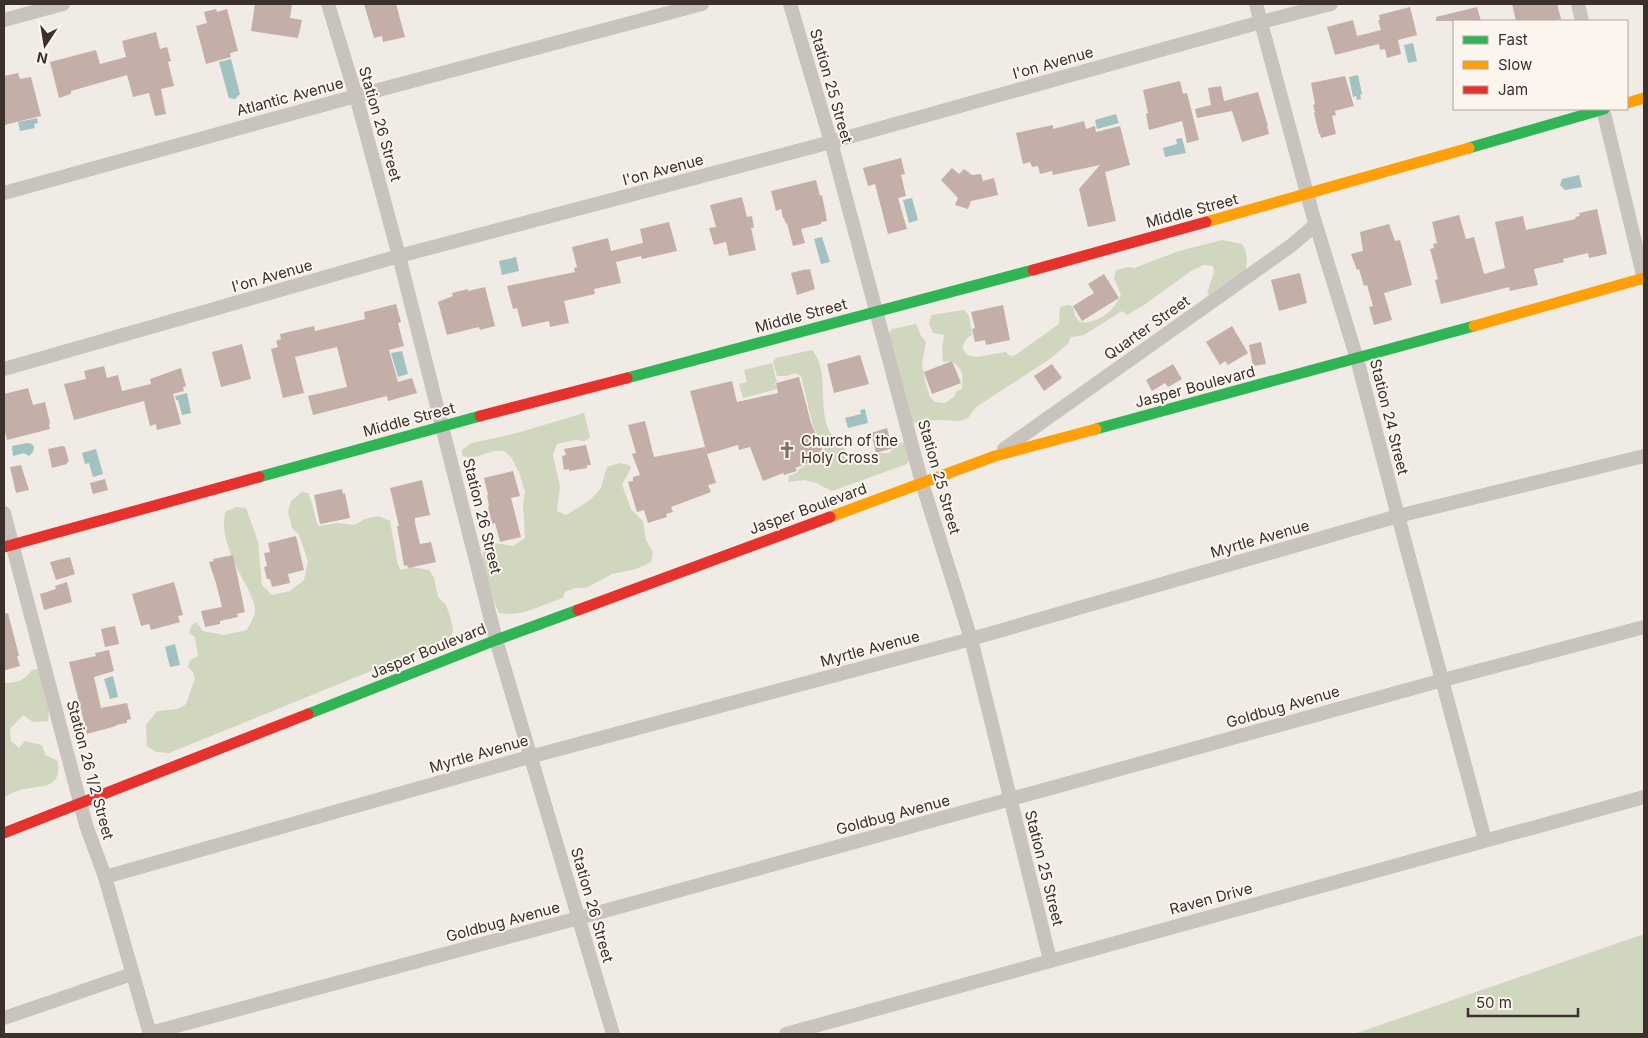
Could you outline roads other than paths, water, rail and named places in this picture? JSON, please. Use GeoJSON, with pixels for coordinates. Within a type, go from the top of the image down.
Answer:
{"type":"FeatureCollection","features":[{"type":"Feature","properties":{"kind":"main road"},"geometry":{"type":"LineString","coordinates":[[1628,103],[1644,98]]}},
{"type":"Feature","properties":{"kind":"main road","name":"Middle Street"},"geometry":{"type":"LineString","coordinates":[[8,546],[443,426],[877,312],[1307,195],[1601,110]]}},
{"type":"Feature","properties":{"kind":"main road","name":"Jasper Boulevard"},"geometry":{"type":"LineString","coordinates":[[4,833],[496,640],[995,456],[1357,359],[1644,278]]}},
{"type":"Feature","properties":{"kind":"street"},"geometry":{"type":"LineString","coordinates":[[4,20],[62,4]]}},
{"type":"Feature","properties":{"kind":"street","name":"Station 26 Street"},"geometry":{"type":"LineString","coordinates":[[328,4],[356,96],[399,256],[496,640],[613,1034]]}},
{"type":"Feature","properties":{"kind":"street","name":"Atlantic Avenue"},"geometry":{"type":"LineString","coordinates":[[4,193],[356,96],[702,4]]}},
{"type":"Feature","properties":{"kind":"street","name":"Station 25 Street"},"geometry":{"type":"LineString","coordinates":[[790,4],[831,142],[922,483],[971,639],[1050,960]]}},
{"type":"Feature","properties":{"kind":"street","name":"Station 24 Street"},"geometry":{"type":"LineString","coordinates":[[1256,4],[1307,195],[1357,359],[1485,840]]}},
{"type":"Feature","properties":{"kind":"street","name":"I'on Avenue"},"geometry":{"type":"LineString","coordinates":[[4,369],[399,256],[831,142],[1331,4]]}},
{"type":"Feature","properties":{"kind":"street"},"geometry":{"type":"LineString","coordinates":[[1578,4],[1582,20]]}},
{"type":"Feature","properties":{"kind":"street"},"geometry":{"type":"LineString","coordinates":[[1604,110],[1644,278]]}},
{"type":"Feature","properties":{"kind":"street","name":"Quarter Street"},"geometry":{"type":"LineString","coordinates":[[995,456],[1292,246],[1316,225]]}},
{"type":"Feature","properties":{"kind":"street","name":"Myrtle Avenue"},"geometry":{"type":"LineString","coordinates":[[105,877],[532,756],[971,639],[1398,516],[1644,456]]}},
{"type":"Feature","properties":{"kind":"street","name":"Station 26 1/2 Street"},"geometry":{"type":"LineString","coordinates":[[4,513],[8,546],[82,804],[87,828],[105,877],[150,1033]]}},
{"type":"Feature","properties":{"kind":"street","name":"Goldbug Avenue"},"geometry":{"type":"LineString","coordinates":[[150,1033],[579,918],[1443,680],[1644,627]]}},
{"type":"Feature","properties":{"kind":"street","name":"Raven Drive"},"geometry":{"type":"LineString","coordinates":[[786,1034],[1644,797]]}},
{"type":"Feature","properties":{"kind":"street"},"geometry":{"type":"LineString","coordinates":[[4,1018],[132,974]]}},
{"type":"Feature","properties":{"kind":"water"},"geometry":{"type":"Polygon","coordinates":[[[1413,43],[1417,61],[1408,63],[1404,45],[1413,43]]]}},
{"type":"Feature","properties":{"kind":"water"},"geometry":{"type":"Polygon","coordinates":[[[231,59],[240,94],[235,99],[229,98],[219,62],[231,59]]]}},
{"type":"Feature","properties":{"kind":"water"},"geometry":{"type":"Polygon","coordinates":[[[1358,75],[1362,94],[1360,95],[1361,99],[1357,100],[1356,96],[1353,97],[1349,77],[1358,75]]]}},
{"type":"Feature","properties":{"kind":"water"},"geometry":{"type":"Polygon","coordinates":[[[1116,114],[1119,123],[1097,129],[1095,120],[1116,114]]]}},
{"type":"Feature","properties":{"kind":"water"},"geometry":{"type":"Polygon","coordinates":[[[37,118],[38,123],[34,124],[35,128],[20,131],[18,122],[37,118]]]}},
{"type":"Feature","properties":{"kind":"water"},"geometry":{"type":"Polygon","coordinates":[[[1182,138],[1186,153],[1165,157],[1163,148],[1177,144],[1176,139],[1182,138]]]}},
{"type":"Feature","properties":{"kind":"water"},"geometry":{"type":"Polygon","coordinates":[[[1579,175],[1582,187],[1565,190],[1560,185],[1562,179],[1579,175]]]}},
{"type":"Feature","properties":{"kind":"water"},"geometry":{"type":"Polygon","coordinates":[[[912,198],[918,220],[909,223],[903,200],[912,198]]]}},
{"type":"Feature","properties":{"kind":"water"},"geometry":{"type":"Polygon","coordinates":[[[822,237],[830,262],[821,264],[814,239],[822,237]]]}},
{"type":"Feature","properties":{"kind":"water"},"geometry":{"type":"Polygon","coordinates":[[[516,257],[519,271],[502,275],[499,261],[516,257]]]}},
{"type":"Feature","properties":{"kind":"water"},"geometry":{"type":"Polygon","coordinates":[[[402,351],[408,374],[398,377],[391,353],[402,351]]]}},
{"type":"Feature","properties":{"kind":"water"},"geometry":{"type":"Polygon","coordinates":[[[187,393],[191,413],[182,415],[175,396],[187,393]]]}},
{"type":"Feature","properties":{"kind":"water"},"geometry":{"type":"Polygon","coordinates":[[[865,409],[868,423],[848,428],[845,418],[861,414],[860,410],[865,409]]]}},
{"type":"Feature","properties":{"kind":"water"},"geometry":{"type":"Polygon","coordinates":[[[32,444],[34,447],[33,452],[29,456],[24,453],[13,456],[12,446],[32,444]]]}},
{"type":"Feature","properties":{"kind":"water"},"geometry":{"type":"Polygon","coordinates":[[[96,449],[103,474],[93,477],[89,463],[85,464],[82,453],[96,449]]]}},
{"type":"Feature","properties":{"kind":"water"},"geometry":{"type":"Polygon","coordinates":[[[175,644],[180,665],[170,667],[165,647],[175,644]]]}},
{"type":"Feature","properties":{"kind":"water"},"geometry":{"type":"Polygon","coordinates":[[[113,676],[118,697],[110,699],[104,679],[113,676]]]}},
{"type":"Feature","properties":{"kind":"place","name":"Church of the Holy Cross"},"geometry":{"type":"Point","coordinates":[787,450]}}]}
